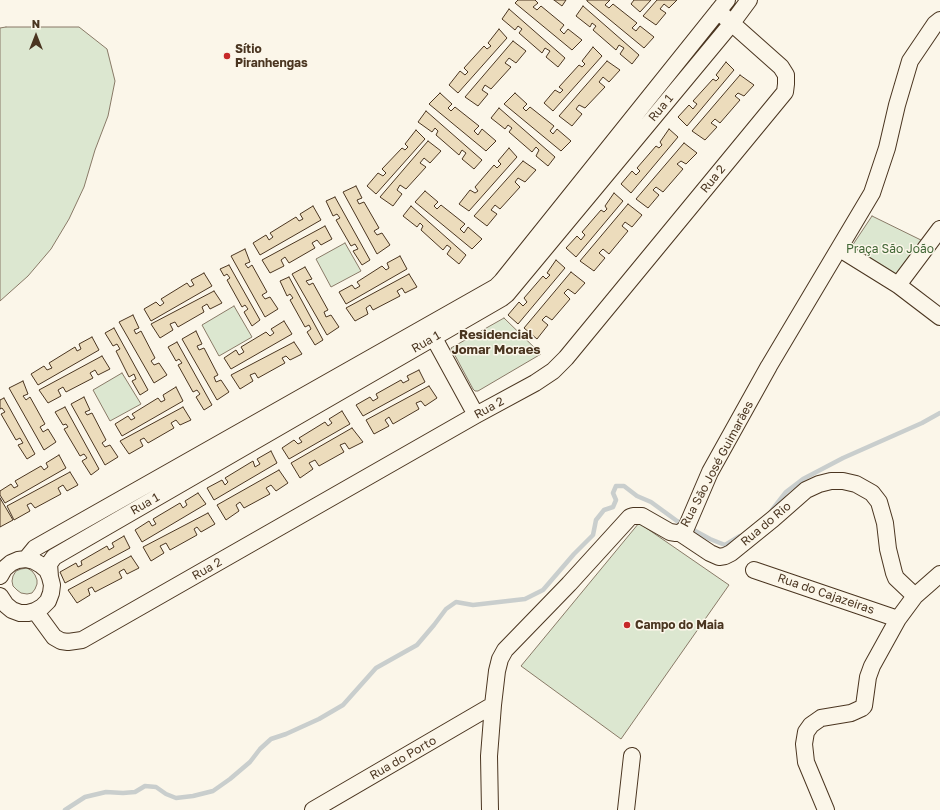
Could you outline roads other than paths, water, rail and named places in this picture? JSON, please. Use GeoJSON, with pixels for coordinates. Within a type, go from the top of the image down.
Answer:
{"type":"FeatureCollection","features":[{"type":"Feature","properties":{"kind":"street","name":"Rua 1"},"geometry":{"type":"LineString","coordinates":[[0,576],[4,569],[11,563],[26,559],[35,548],[431,332],[502,298],[507,294],[732,23],[749,0]]}},
{"type":"Feature","properties":{"kind":"street","name":"Rua 1"},"geometry":{"type":"LineString","coordinates":[[35,611],[45,604],[51,593],[52,585],[49,564],[54,557],[431,332],[496,287],[723,6]]}},
{"type":"Feature","properties":{"kind":"street","name":"Rua 2"},"geometry":{"type":"LineString","coordinates":[[35,611],[54,637],[61,641],[68,642],[82,640],[535,383],[553,371],[566,358],[785,92],[786,75],[782,67],[732,23],[723,6]]}},
{"type":"Feature","properties":{"kind":"street","name":"Rua São José Guimarães"},"geometry":{"type":"LineString","coordinates":[[490,810],[489,756],[493,705],[497,671],[500,659],[505,650],[569,584],[627,519],[633,516],[642,516],[670,532],[676,533],[685,526],[710,472],[758,386],[872,194],[887,148],[897,105],[910,61],[935,24],[940,20]]}},
{"type":"Feature","properties":{"kind":"street"},"geometry":{"type":"LineString","coordinates":[[898,285],[940,229]]}},
{"type":"Feature","properties":{"kind":"street"},"geometry":{"type":"LineString","coordinates":[[840,249],[898,285],[940,317]]}},
{"type":"Feature","properties":{"kind":"street"},"geometry":{"type":"LineString","coordinates":[[431,332],[476,416]]}},
{"type":"Feature","properties":{"kind":"street","name":"Rua do Rio"},"geometry":{"type":"LineString","coordinates":[[685,526],[710,553],[719,557],[725,556],[731,553],[773,519],[806,490],[819,484],[831,481],[843,481],[856,484],[872,493],[879,502],[885,523],[888,549],[894,573],[896,578],[915,596]]}},
{"type":"Feature","properties":{"kind":"street"},"geometry":{"type":"LineString","coordinates":[[26,559],[41,565],[50,577]]}},
{"type":"Feature","properties":{"kind":"street","name":"Rua do Cajazeiras"},"geometry":{"type":"LineString","coordinates":[[754,570],[898,619]]}},
{"type":"Feature","properties":{"kind":"street"},"geometry":{"type":"LineString","coordinates":[[826,810],[806,762],[804,744],[806,732],[811,725],[821,718],[851,712],[864,706],[868,677],[898,619],[915,596],[940,574]]}},
{"type":"Feature","properties":{"kind":"street"},"geometry":{"type":"LineString","coordinates":[[0,596],[6,605],[12,610],[28,613],[35,611]]}},
{"type":"Feature","properties":{"kind":"street","name":"Rua do Porto"},"geometry":{"type":"LineString","coordinates":[[313,810],[493,705]]}},
{"type":"Feature","properties":{"kind":"street"},"geometry":{"type":"LineString","coordinates":[[626,810],[632,756]]}},
{"type":"Feature","properties":{"kind":"waterway"},"geometry":{"type":"LineString","coordinates":[[772,510],[786,492],[803,479],[843,458],[922,423],[940,413]]}},
{"type":"Feature","properties":{"kind":"waterway"},"geometry":{"type":"LineString","coordinates":[[65,810],[85,797],[106,792],[135,792],[145,786],[156,787],[166,794],[176,798],[213,791],[250,762],[260,749],[271,739],[319,719],[343,705],[376,668],[417,645],[446,609],[456,602],[473,605],[525,599],[543,590],[574,554],[593,535],[596,520],[604,510],[613,507],[616,500],[613,493],[616,486],[624,486],[637,496],[651,502],[677,521],[710,539],[725,545],[740,536]]}},
{"type":"Feature","properties":{"kind":"place","name":"Sítio Piranhengas"},"geometry":{"type":"Point","coordinates":[227,56]}},
{"type":"Feature","properties":{"kind":"place","name":"Campo do Maia"},"geometry":{"type":"Point","coordinates":[627,625]}},
{"type":"Feature","properties":{"kind":"district","name":"Residencial Jomar Moraes"},"geometry":{"type":"Point","coordinates":[496,342]}},
{"type":"Feature","properties":{"kind":"park label","name":"Praça São João"},"geometry":{"type":"Point","coordinates":[890,249]}}]}
